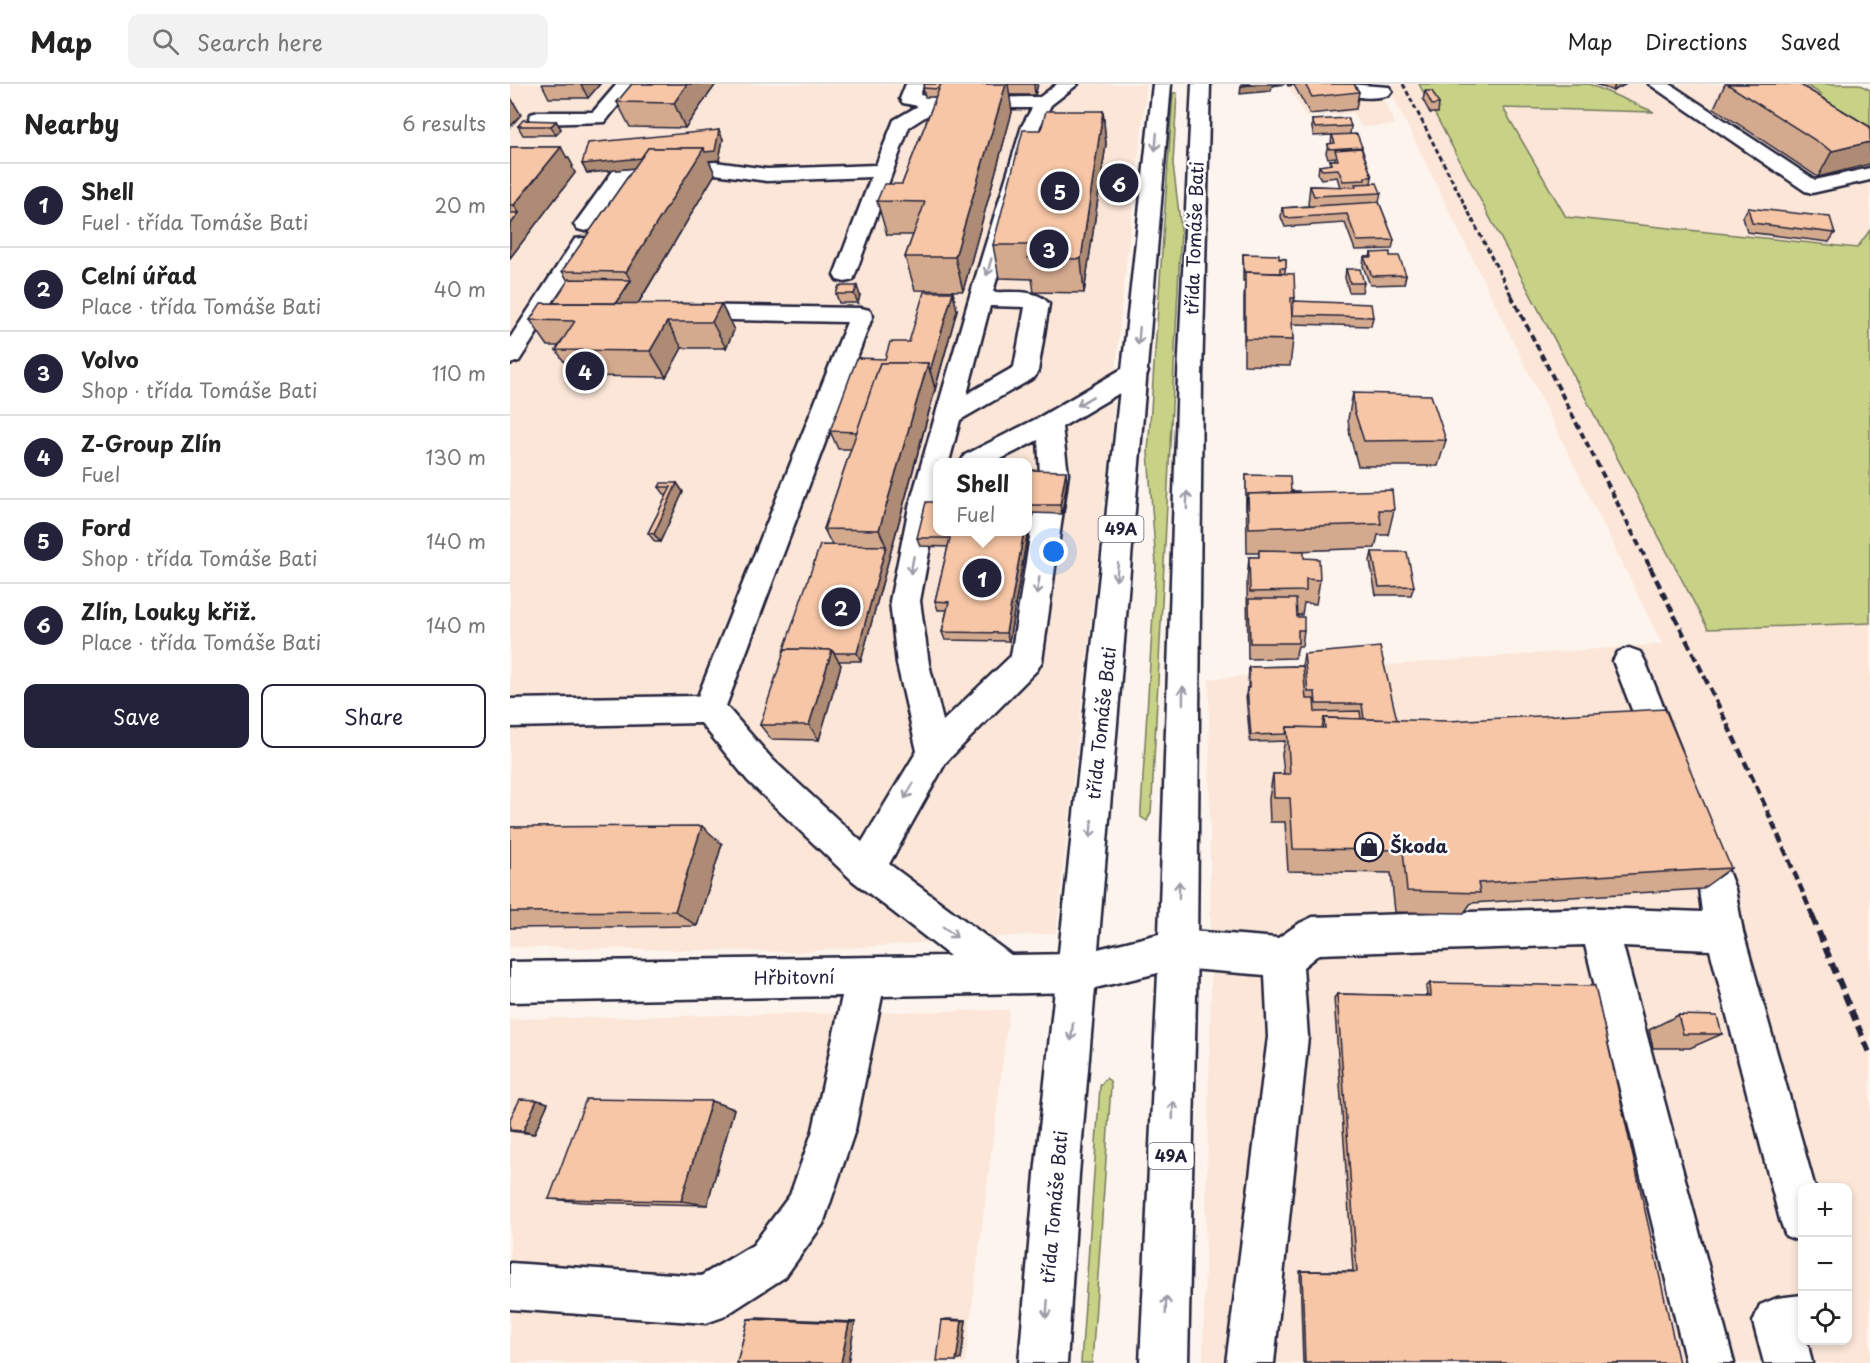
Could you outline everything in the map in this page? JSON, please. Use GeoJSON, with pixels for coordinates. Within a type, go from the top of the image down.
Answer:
{"type":"FeatureCollection","features":[{"type":"Feature","properties":{"kind":"main road"},"geometry":{"type":"LineString","coordinates":[[538,118],[598,118],[626,84]]}},
{"type":"Feature","properties":{"kind":"main road"},"geometry":{"type":"LineString","coordinates":[[915,84],[909,99],[934,103],[1044,102]]}},
{"type":"Feature","properties":{"kind":"main road"},"geometry":{"type":"LineString","coordinates":[[939,458],[980,298],[1031,126],[1044,102],[1069,84]]}},
{"type":"Feature","properties":{"kind":"main road","name":"třída Tomáše Bati"},"geometry":{"type":"LineString","coordinates":[[1043,1363],[1057,1174],[1162,84]]}},
{"type":"Feature","properties":{"kind":"main road","name":"třída Tomáše Bati"},"geometry":{"type":"LineString","coordinates":[[1164,1363],[1178,949],[1190,376],[1201,84]]}},
{"type":"Feature","properties":{"kind":"main road"},"geometry":{"type":"LineString","coordinates":[[1659,84],[1812,186],[1870,174]]}},
{"type":"Feature","properties":{"kind":"main road"},"geometry":{"type":"LineString","coordinates":[[1362,94],[1383,91]]}},
{"type":"Feature","properties":{"kind":"main road"},"geometry":{"type":"LineString","coordinates":[[845,275],[901,124],[934,103]]}},
{"type":"Feature","properties":{"kind":"main road"},"geometry":{"type":"LineString","coordinates":[[510,356],[620,175],[715,168],[767,175],[884,171]]}},
{"type":"Feature","properties":{"kind":"main road"},"geometry":{"type":"LineString","coordinates":[[949,415],[1026,371],[1037,304],[1031,300],[980,298]]}},
{"type":"Feature","properties":{"kind":"main road"},"geometry":{"type":"LineString","coordinates":[[661,312],[861,315],[709,709]]}},
{"type":"Feature","properties":{"kind":"main road"},"geometry":{"type":"LineString","coordinates":[[510,319],[534,319]]}},
{"type":"Feature","properties":{"kind":"main road"},"geometry":{"type":"LineString","coordinates":[[982,458],[1049,423],[1136,372]]}},
{"type":"Feature","properties":{"kind":"main road"},"geometry":{"type":"LineString","coordinates":[[866,869],[934,752],[1026,661],[1053,474],[1049,423]]}},
{"type":"Feature","properties":{"kind":"main road"},"geometry":{"type":"LineString","coordinates":[[930,499],[905,601],[913,664],[934,752]]}},
{"type":"Feature","properties":{"kind":"main road"},"geometry":{"type":"LineString","coordinates":[[1629,661],[1676,781]]}},
{"type":"Feature","properties":{"kind":"main road"},"geometry":{"type":"LineString","coordinates":[[510,713],[709,709]]}},
{"type":"Feature","properties":{"kind":"main road"},"geometry":{"type":"LineString","coordinates":[[709,709],[760,770],[866,869],[1005,974]]}},
{"type":"Feature","properties":{"kind":"main road"},"geometry":{"type":"LineString","coordinates":[[1688,813],[1718,890],[1724,932],[1798,1202]]}},
{"type":"Feature","properties":{"kind":"main road"},"geometry":{"type":"LineString","coordinates":[[1250,1363],[1288,1037],[1283,958],[1312,936],[1599,926],[1724,932]]}},
{"type":"Feature","properties":{"kind":"main road"},"geometry":{"type":"LineString","coordinates":[[1599,926],[1710,1363]]}},
{"type":"Feature","properties":{"kind":"main road","name":"Hřbitovní"},"geometry":{"type":"LineString","coordinates":[[510,982],[1078,973],[1178,949],[1283,958]]}},
{"type":"Feature","properties":{"kind":"main road"},"geometry":{"type":"LineString","coordinates":[[510,1286],[706,1300],[769,1261],[807,1208],[834,1130],[866,977]]}},
{"type":"Feature","properties":{"kind":"main road"},"geometry":{"type":"LineString","coordinates":[[1788,1363],[1777,1322],[1798,1320]]}},
{"type":"Feature","properties":{"kind":"shaded area"},"geometry":{"type":"Polygon","coordinates":[[[510,84],[1147,84],[1121,309],[1111,438],[1056,933],[796,952],[510,947],[510,84]]]}},
{"type":"Feature","properties":{"kind":"shaded area"},"geometry":{"type":"Polygon","coordinates":[[[1287,84],[1376,84],[1395,125],[1362,127],[1353,113],[1306,117],[1287,84]]]}},
{"type":"Feature","properties":{"kind":"shaded area"},"geometry":{"type":"Polygon","coordinates":[[[1387,84],[1419,84],[1708,629],[1870,623],[1870,1363],[1203,1363],[1211,987],[1209,679],[1662,644],[1387,84]]]}},
{"type":"Feature","properties":{"kind":"shaded area"},"geometry":{"type":"Polygon","coordinates":[[[1589,84],[1804,84],[1822,94],[1786,101],[1870,155],[1870,230],[1858,248],[1566,217],[1503,108],[1652,112],[1589,84]]]}},
{"type":"Feature","properties":{"kind":"shaded area"},"geometry":{"type":"Polygon","coordinates":[[[1009,1010],[965,1363],[510,1363],[510,1019],[1009,1010]]]}},
{"type":"Feature","properties":{"kind":"green space"},"geometry":{"type":"Polygon","coordinates":[[[1419,84],[1589,84],[1654,112],[1503,108],[1566,217],[1857,248],[1870,230],[1870,623],[1708,629],[1419,84]]]}},
{"type":"Feature","properties":{"kind":"green space"},"geometry":{"type":"Polygon","coordinates":[[[1804,84],[1859,84],[1870,90],[1870,155],[1785,101],[1821,94],[1804,84]]]}},
{"type":"Feature","properties":{"kind":"green space"},"geometry":{"type":"Polygon","coordinates":[[[1173,93],[1177,93],[1173,164],[1181,230],[1152,799],[1151,812],[1147,821],[1141,817],[1141,810],[1156,565],[1148,452],[1173,93]]]}},
{"type":"Feature","properties":{"kind":"green space"},"geometry":{"type":"Polygon","coordinates":[[[1106,1078],[1110,1081],[1111,1086],[1092,1363],[1081,1363],[1100,1086],[1106,1078]]]}},
{"type":"Feature","properties":{"kind":"building"},"geometry":{"type":"Polygon","coordinates":[[[632,84],[687,84],[674,103],[617,102],[632,84]]]}},
{"type":"Feature","properties":{"kind":"building"},"geometry":{"type":"Polygon","coordinates":[[[925,84],[941,84],[939,89],[923,88],[925,84]]]}},
{"type":"Feature","properties":{"kind":"building"},"geometry":{"type":"Polygon","coordinates":[[[941,84],[1006,84],[955,257],[905,257],[925,202],[877,201],[884,184],[902,184],[941,84]]]}},
{"type":"Feature","properties":{"kind":"building"},"geometry":{"type":"Polygon","coordinates":[[[1305,84],[1354,84],[1359,92],[1312,97],[1305,84]]]}},
{"type":"Feature","properties":{"kind":"building"},"geometry":{"type":"Polygon","coordinates":[[[1727,84],[1799,84],[1870,127],[1870,142],[1832,151],[1727,84]]]}},
{"type":"Feature","properties":{"kind":"building"},"geometry":{"type":"Polygon","coordinates":[[[1425,91],[1432,91],[1439,104],[1432,105],[1425,91]]]}},
{"type":"Feature","properties":{"kind":"building"},"geometry":{"type":"Polygon","coordinates":[[[1046,111],[1103,111],[1081,259],[1028,258],[1031,245],[993,245],[1023,130],[1041,130],[1046,111]]]}},
{"type":"Feature","properties":{"kind":"building"},"geometry":{"type":"Polygon","coordinates":[[[1348,118],[1351,126],[1315,128],[1312,120],[1348,118]]]}},
{"type":"Feature","properties":{"kind":"building"},"geometry":{"type":"Polygon","coordinates":[[[523,120],[556,121],[551,126],[518,126],[523,120]]]}},
{"type":"Feature","properties":{"kind":"building"},"geometry":{"type":"Polygon","coordinates":[[[719,130],[715,151],[705,152],[704,148],[648,148],[641,158],[582,164],[588,143],[719,130]]]}},
{"type":"Feature","properties":{"kind":"building"},"geometry":{"type":"Polygon","coordinates":[[[1357,134],[1362,147],[1329,149],[1328,144],[1335,143],[1332,135],[1357,134]]]}},
{"type":"Feature","properties":{"kind":"building"},"geometry":{"type":"Polygon","coordinates":[[[510,147],[561,147],[514,205],[510,205],[510,147]]]}},
{"type":"Feature","properties":{"kind":"building"},"geometry":{"type":"Polygon","coordinates":[[[648,148],[704,148],[626,272],[562,271],[648,148]]]}},
{"type":"Feature","properties":{"kind":"building"},"geometry":{"type":"Polygon","coordinates":[[[1361,148],[1372,177],[1365,177],[1365,180],[1343,181],[1338,169],[1322,170],[1319,166],[1332,164],[1330,160],[1338,160],[1335,150],[1361,148]]]}},
{"type":"Feature","properties":{"kind":"building"},"geometry":{"type":"Polygon","coordinates":[[[1114,169],[1123,169],[1121,179],[1113,179],[1114,169]]]}},
{"type":"Feature","properties":{"kind":"building"},"geometry":{"type":"Polygon","coordinates":[[[1377,183],[1381,193],[1314,196],[1310,186],[1356,187],[1355,184],[1377,183]]]}},
{"type":"Feature","properties":{"kind":"building"},"geometry":{"type":"Polygon","coordinates":[[[1379,202],[1394,240],[1357,241],[1347,214],[1286,218],[1282,208],[1379,202]]]}},
{"type":"Feature","properties":{"kind":"building"},"geometry":{"type":"Polygon","coordinates":[[[1748,208],[1830,217],[1835,233],[1752,223],[1748,208]]]}},
{"type":"Feature","properties":{"kind":"building"},"geometry":{"type":"Polygon","coordinates":[[[510,213],[519,213],[510,225],[510,213]]]}},
{"type":"Feature","properties":{"kind":"building"},"geometry":{"type":"Polygon","coordinates":[[[1390,252],[1390,256],[1399,256],[1406,275],[1372,276],[1364,257],[1372,257],[1371,253],[1390,252]]]}},
{"type":"Feature","properties":{"kind":"building"},"geometry":{"type":"Polygon","coordinates":[[[1243,254],[1279,255],[1279,259],[1286,259],[1286,268],[1280,268],[1280,273],[1244,272],[1243,254]]]}},
{"type":"Feature","properties":{"kind":"building"},"geometry":{"type":"Polygon","coordinates":[[[1346,269],[1360,269],[1364,283],[1350,283],[1346,269]]]}},
{"type":"Feature","properties":{"kind":"building"},"geometry":{"type":"Polygon","coordinates":[[[1245,272],[1294,274],[1295,298],[1291,298],[1293,340],[1245,339],[1245,272]]]}},
{"type":"Feature","properties":{"kind":"building"},"geometry":{"type":"Polygon","coordinates":[[[569,279],[631,280],[616,303],[553,303],[569,279]]]}},
{"type":"Feature","properties":{"kind":"building"},"geometry":{"type":"Polygon","coordinates":[[[839,286],[857,286],[854,294],[836,294],[839,286]]]}},
{"type":"Feature","properties":{"kind":"building"},"geometry":{"type":"Polygon","coordinates":[[[924,292],[953,292],[930,371],[928,363],[880,363],[857,432],[830,431],[857,358],[885,359],[890,342],[909,342],[924,292]]]}},
{"type":"Feature","properties":{"kind":"building"},"geometry":{"type":"Polygon","coordinates":[[[1294,301],[1371,304],[1373,317],[1293,315],[1294,301]]]}},
{"type":"Feature","properties":{"kind":"building"},"geometry":{"type":"Polygon","coordinates":[[[541,303],[721,304],[712,322],[667,322],[650,351],[556,350],[575,321],[530,320],[541,303]]]}},
{"type":"Feature","properties":{"kind":"building"},"geometry":{"type":"Polygon","coordinates":[[[880,363],[928,363],[879,530],[824,529],[880,363]]]}},
{"type":"Feature","properties":{"kind":"building"},"geometry":{"type":"Polygon","coordinates":[[[1353,393],[1431,395],[1446,440],[1364,441],[1354,410],[1353,393]]]}},
{"type":"Feature","properties":{"kind":"building"},"geometry":{"type":"Polygon","coordinates":[[[1032,470],[1066,471],[1060,505],[1032,505],[1032,470]]]}},
{"type":"Feature","properties":{"kind":"building"},"geometry":{"type":"Polygon","coordinates":[[[1246,475],[1290,476],[1291,491],[1299,492],[1248,494],[1246,510],[1246,475]]]}},
{"type":"Feature","properties":{"kind":"building"},"geometry":{"type":"Polygon","coordinates":[[[661,483],[677,483],[654,534],[648,533],[671,487],[659,487],[661,483]]]}},
{"type":"Feature","properties":{"kind":"building"},"geometry":{"type":"Polygon","coordinates":[[[1392,490],[1394,510],[1379,510],[1381,524],[1249,528],[1248,494],[1392,490]]]}},
{"type":"Feature","properties":{"kind":"building"},"geometry":{"type":"Polygon","coordinates":[[[926,502],[933,502],[933,536],[1023,536],[1006,633],[942,632],[949,602],[935,601],[950,538],[917,538],[926,502]]]}},
{"type":"Feature","properties":{"kind":"building"},"geometry":{"type":"Polygon","coordinates":[[[820,545],[886,546],[857,653],[785,649],[783,652],[820,545]]]}},
{"type":"Feature","properties":{"kind":"building"},"geometry":{"type":"Polygon","coordinates":[[[1259,550],[1304,551],[1304,558],[1319,559],[1320,580],[1306,579],[1306,591],[1250,592],[1249,557],[1259,557],[1259,550]]]}},
{"type":"Feature","properties":{"kind":"building"},"geometry":{"type":"Polygon","coordinates":[[[1372,552],[1407,552],[1414,586],[1379,587],[1372,552]]]}},
{"type":"Feature","properties":{"kind":"building"},"geometry":{"type":"Polygon","coordinates":[[[1249,599],[1296,599],[1297,617],[1304,617],[1304,630],[1298,630],[1298,643],[1250,643],[1249,599]]]}},
{"type":"Feature","properties":{"kind":"building"},"geometry":{"type":"Polygon","coordinates":[[[1380,647],[1397,720],[1364,719],[1362,704],[1316,704],[1315,692],[1308,692],[1304,654],[1380,647]]]}},
{"type":"Feature","properties":{"kind":"building"},"geometry":{"type":"Polygon","coordinates":[[[785,649],[832,650],[809,725],[760,725],[785,649]]]}},
{"type":"Feature","properties":{"kind":"building"},"geometry":{"type":"Polygon","coordinates":[[[1303,666],[1306,699],[1314,699],[1315,712],[1360,711],[1361,719],[1324,718],[1322,728],[1287,727],[1286,734],[1251,735],[1247,688],[1249,688],[1249,667],[1303,666]]]}},
{"type":"Feature","properties":{"kind":"building"},"geometry":{"type":"Polygon","coordinates":[[[1665,709],[1731,868],[1478,883],[1480,893],[1407,891],[1403,850],[1293,849],[1290,798],[1274,798],[1273,774],[1290,774],[1287,727],[1325,728],[1324,718],[1449,721],[1665,709]]]}},
{"type":"Feature","properties":{"kind":"building"},"geometry":{"type":"Polygon","coordinates":[[[702,826],[675,911],[510,912],[510,827],[702,826]]]}},
{"type":"Feature","properties":{"kind":"building"},"geometry":{"type":"Polygon","coordinates":[[[1430,983],[1595,986],[1679,1363],[1305,1363],[1302,1271],[1357,1272],[1337,994],[1431,996],[1430,983]]]}},
{"type":"Feature","properties":{"kind":"building"},"geometry":{"type":"Polygon","coordinates":[[[1678,1015],[1717,1016],[1722,1034],[1683,1034],[1678,1015]]]}},
{"type":"Feature","properties":{"kind":"building"},"geometry":{"type":"Polygon","coordinates":[[[520,1099],[537,1100],[523,1131],[510,1130],[510,1119],[520,1099]]]}},
{"type":"Feature","properties":{"kind":"building"},"geometry":{"type":"Polygon","coordinates":[[[586,1099],[711,1101],[681,1201],[549,1199],[586,1099]]]}},
{"type":"Feature","properties":{"kind":"building"},"geometry":{"type":"Polygon","coordinates":[[[748,1319],[849,1323],[841,1363],[737,1363],[748,1319]]]}},
{"type":"Feature","properties":{"kind":"building"},"geometry":{"type":"Polygon","coordinates":[[[942,1320],[962,1321],[956,1361],[937,1361],[942,1320]]]}},
{"type":"Feature","properties":{"kind":"railway"},"geometry":{"type":"LineString","coordinates":[[1403,84],[1512,297]]}},
{"type":"Feature","properties":{"kind":"railway"},"geometry":{"type":"LineString","coordinates":[[1511,295],[1651,569]]}},
{"type":"Feature","properties":{"kind":"railway"},"geometry":{"type":"LineString","coordinates":[[1651,569],[1735,740],[1813,917]]}},
{"type":"Feature","properties":{"kind":"railway"},"geometry":{"type":"LineString","coordinates":[[1812,916],[1870,1055]]}},
{"type":"Feature","properties":{"kind":"place","name":"Zlín, Louky křiž."},"geometry":{"type":"Point","coordinates":[1119,183]}},
{"type":"Feature","properties":{"kind":"place","name":"Ford"},"geometry":{"type":"Point","coordinates":[1060,191]}},
{"type":"Feature","properties":{"kind":"place","name":"Volvo"},"geometry":{"type":"Point","coordinates":[1049,249]}},
{"type":"Feature","properties":{"kind":"place","name":"Z-Group Zlín"},"geometry":{"type":"Point","coordinates":[585,371]}},
{"type":"Feature","properties":{"kind":"place","name":"Shell"},"geometry":{"type":"Point","coordinates":[982,578]}},
{"type":"Feature","properties":{"kind":"place","name":"Celní úřad"},"geometry":{"type":"Point","coordinates":[841,607]}},
{"type":"Feature","properties":{"kind":"place","name":"Škoda"},"geometry":{"type":"Point","coordinates":[1369,847]}}]}
